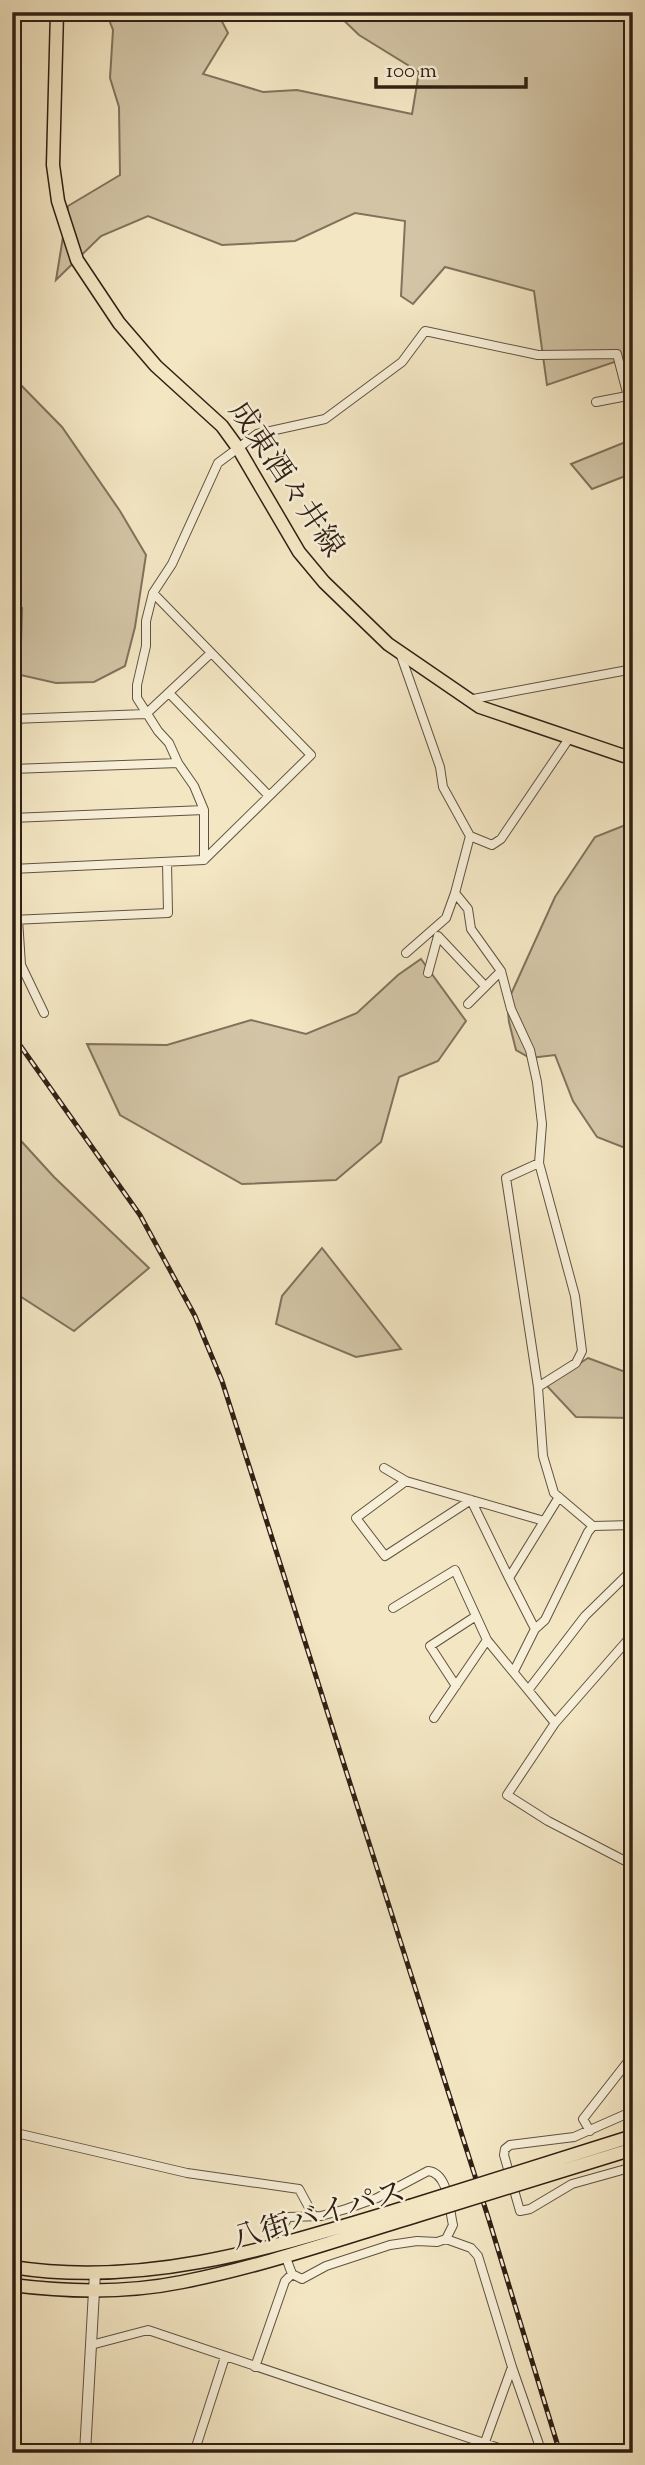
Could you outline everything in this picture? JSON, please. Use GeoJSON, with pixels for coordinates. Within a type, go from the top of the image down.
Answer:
{"type":"FeatureCollection","features":[{"type":"Feature","properties":{"kind":"main road","name":"成東酒々井線"},"geometry":{"type":"LineString","coordinates":[[57,12],[53,165],[58,201],[77,260],[93,288],[136,345],[222,426],[238,448],[299,552],[351,609],[400,653],[480,707],[633,759]]}},
{"type":"Feature","properties":{"kind":"main road","name":"八街バイパス"},"geometry":{"type":"LineString","coordinates":[[411,2211],[633,2136]]}},
{"type":"Feature","properties":{"kind":"main road","name":"八街バイパス"},"geometry":{"type":"LineString","coordinates":[[12,2285],[124,2289],[182,2282],[411,2211],[633,2148]]}},
{"type":"Feature","properties":{"kind":"main road","name":"八街バイパス"},"geometry":{"type":"LineString","coordinates":[[12,2267],[63,2273],[127,2272],[179,2267],[284,2250]]}},
{"type":"Feature","properties":{"kind":"street"},"geometry":{"type":"LineString","coordinates":[[204,860],[204,810],[194,786],[178,763],[169,743],[158,732],[137,698],[137,685],[146,646],[146,621],[153,593],[172,564],[218,463],[257,434],[325,419],[402,362],[425,331],[538,355],[617,354],[631,408]]}},
{"type":"Feature","properties":{"kind":"street"},"geometry":{"type":"LineString","coordinates":[[596,402],[627,396]]}},
{"type":"Feature","properties":{"kind":"street"},"geometry":{"type":"LineString","coordinates":[[12,869],[204,860],[311,755],[153,593]]}},
{"type":"Feature","properties":{"kind":"street"},"geometry":{"type":"LineString","coordinates":[[12,741],[15,720],[146,714],[211,653]]}},
{"type":"Feature","properties":{"kind":"street"},"geometry":{"type":"LineString","coordinates":[[400,653],[440,767],[443,788],[470,836],[492,845],[501,839],[570,737]]}},
{"type":"Feature","properties":{"kind":"street"},"geometry":{"type":"LineString","coordinates":[[468,700],[633,668]]}},
{"type":"Feature","properties":{"kind":"street"},"geometry":{"type":"LineString","coordinates":[[169,693],[270,796]]}},
{"type":"Feature","properties":{"kind":"street"},"geometry":{"type":"LineString","coordinates":[[12,769],[178,763]]}},
{"type":"Feature","properties":{"kind":"street"},"geometry":{"type":"LineString","coordinates":[[12,818],[204,810]]}},
{"type":"Feature","properties":{"kind":"street"},"geometry":{"type":"LineString","coordinates":[[405,953],[446,918],[470,836]]}},
{"type":"Feature","properties":{"kind":"street"},"geometry":{"type":"LineString","coordinates":[[44,1013],[21,965],[15,920],[168,913],[167,862]]}},
{"type":"Feature","properties":{"kind":"street"},"geometry":{"type":"LineString","coordinates":[[455,892],[468,909],[471,929],[501,971],[511,1009],[530,1050],[542,1124],[539,1163],[575,1296],[582,1350],[576,1363],[538,1387]]}},
{"type":"Feature","properties":{"kind":"street"},"geometry":{"type":"LineString","coordinates":[[428,973],[438,936],[485,986]]}},
{"type":"Feature","properties":{"kind":"street"},"geometry":{"type":"LineString","coordinates":[[468,1004],[501,971]]}},
{"type":"Feature","properties":{"kind":"street"},"geometry":{"type":"LineString","coordinates":[[539,1163],[506,1178],[538,1387],[543,1456],[554,1493],[593,1526],[633,1525]]}},
{"type":"Feature","properties":{"kind":"street"},"geometry":{"type":"LineString","coordinates":[[384,1468],[407,1481],[544,1521]]}},
{"type":"Feature","properties":{"kind":"street"},"geometry":{"type":"LineString","coordinates":[[407,1481],[356,1518],[385,1556],[471,1500]]}},
{"type":"Feature","properties":{"kind":"street"},"geometry":{"type":"LineString","coordinates":[[509,1578],[559,1497]]}},
{"type":"Feature","properties":{"kind":"street"},"geometry":{"type":"LineString","coordinates":[[471,1500],[535,1629]]}},
{"type":"Feature","properties":{"kind":"street"},"geometry":{"type":"LineString","coordinates":[[514,1671],[535,1629],[545,1620],[593,1526]]}},
{"type":"Feature","properties":{"kind":"street"},"geometry":{"type":"LineString","coordinates":[[529,1689],[585,1616],[633,1569]]}},
{"type":"Feature","properties":{"kind":"street"},"geometry":{"type":"LineString","coordinates":[[393,1608],[455,1570],[487,1640],[555,1723]]}},
{"type":"Feature","properties":{"kind":"street"},"geometry":{"type":"LineString","coordinates":[[456,1686],[430,1646],[476,1616]]}},
{"type":"Feature","properties":{"kind":"street"},"geometry":{"type":"LineString","coordinates":[[633,1634],[555,1723],[506,1795],[548,1821],[633,1865]]}},
{"type":"Feature","properties":{"kind":"street"},"geometry":{"type":"LineString","coordinates":[[434,1718],[487,1640]]}},
{"type":"Feature","properties":{"kind":"street"},"geometry":{"type":"LineString","coordinates":[[590,2131],[583,2119],[633,2054]]}},
{"type":"Feature","properties":{"kind":"street"},"geometry":{"type":"LineString","coordinates":[[633,2111],[590,2131],[559,2140],[510,2145],[505,2149],[504,2161],[520,2211],[530,2209],[572,2185],[633,2167]]}},
{"type":"Feature","properties":{"kind":"street"},"geometry":{"type":"LineString","coordinates":[[12,2132],[187,2173],[299,2189],[313,2215]]}},
{"type":"Feature","properties":{"kind":"street"},"geometry":{"type":"LineString","coordinates":[[446,2239],[453,2225],[443,2180],[433,2171],[423,2173],[377,2198],[328,2214],[295,2215],[284,2220],[284,2250],[292,2274],[298,2278],[308,2278],[326,2266],[390,2245],[446,2239],[471,2248],[478,2256],[541,2453]]}},
{"type":"Feature","properties":{"kind":"street"},"geometry":{"type":"LineString","coordinates":[[85,2453],[95,2273]]}},
{"type":"Feature","properties":{"kind":"street"},"geometry":{"type":"LineString","coordinates":[[255,2367],[285,2281],[292,2274]]}},
{"type":"Feature","properties":{"kind":"street"},"geometry":{"type":"LineString","coordinates":[[91,2345],[148,2330],[514,2453]]}},
{"type":"Feature","properties":{"kind":"street"},"geometry":{"type":"LineString","coordinates":[[194,2453],[225,2357]]}},
{"type":"Feature","properties":{"kind":"street"},"geometry":{"type":"LineString","coordinates":[[481,2453],[512,2367]]}},
{"type":"Feature","properties":{"kind":"shaded area"},"geometry":{"type":"Polygon","coordinates":[[[106,12],[217,12],[228,33],[203,74],[263,92],[297,90],[412,114],[419,72],[359,35],[335,12],[633,12],[633,367],[620,360],[547,385],[534,291],[445,267],[413,304],[401,296],[405,221],[355,213],[295,241],[222,245],[148,216],[101,236],[56,280],[68,206],[120,175],[119,107],[110,78],[113,30],[106,12]]]}},
{"type":"Feature","properties":{"kind":"shaded area"},"geometry":{"type":"Polygon","coordinates":[[[12,376],[62,427],[120,511],[146,555],[135,627],[125,666],[94,682],[56,683],[16,674],[21,644],[22,608],[12,604],[12,376]]]}},
{"type":"Feature","properties":{"kind":"shaded area"},"geometry":{"type":"Polygon","coordinates":[[[633,439],[633,473],[592,489],[571,464],[633,439]]]}},
{"type":"Feature","properties":{"kind":"shaded area"},"geometry":{"type":"Polygon","coordinates":[[[633,822],[633,1151],[597,1137],[573,1101],[555,1055],[530,1058],[516,1050],[507,1003],[555,897],[595,837],[633,822]]]}},
{"type":"Feature","properties":{"kind":"shaded area"},"geometry":{"type":"Polygon","coordinates":[[[421,959],[466,1021],[438,1061],[399,1077],[381,1142],[336,1180],[242,1184],[120,1115],[87,1044],[167,1045],[251,1020],[306,1034],[357,1013],[398,975],[421,959]]]}},
{"type":"Feature","properties":{"kind":"shaded area"},"geometry":{"type":"Polygon","coordinates":[[[12,1131],[54,1177],[149,1268],[74,1331],[12,1291],[12,1131]]]}},
{"type":"Feature","properties":{"kind":"shaded area"},"geometry":{"type":"Polygon","coordinates":[[[322,1248],[401,1349],[356,1357],[276,1324],[282,1296],[322,1248]]]}},
{"type":"Feature","properties":{"kind":"shaded area"},"geometry":{"type":"Polygon","coordinates":[[[588,1358],[628,1373],[633,1370],[633,1418],[576,1417],[546,1385],[588,1358]]]}},
{"type":"Feature","properties":{"kind":"railway"},"geometry":{"type":"LineString","coordinates":[[12,80],[19,174],[12,239]]}},
{"type":"Feature","properties":{"kind":"railway"},"geometry":{"type":"LineString","coordinates":[[12,1034],[140,1215],[195,1316],[222,1381],[489,2220],[560,2453]]}}]}
